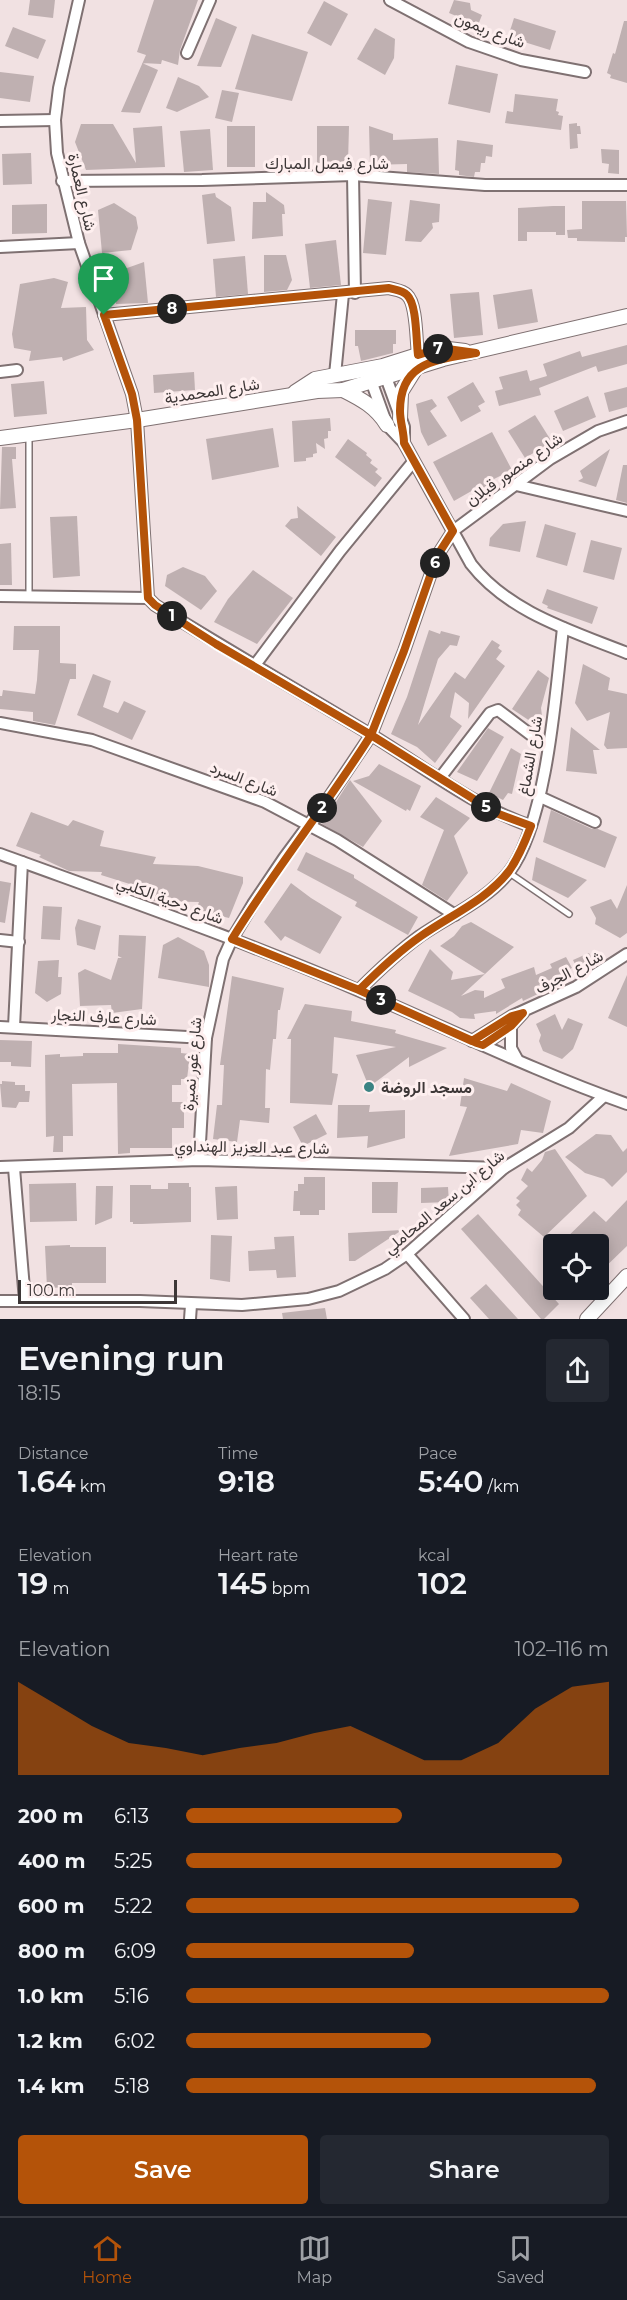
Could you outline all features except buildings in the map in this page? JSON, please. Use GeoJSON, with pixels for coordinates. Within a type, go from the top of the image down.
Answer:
{"type":"FeatureCollection","features":[{"type":"Feature","properties":{"kind":"street","name":"شارع العمارة"},"geometry":{"type":"LineString","coordinates":[[79,0],[59,88],[55,120],[57,153],[79,243],[132,394],[137,420],[148,598]]}},
{"type":"Feature","properties":{"kind":"street"},"geometry":{"type":"LineString","coordinates":[[187,53],[210,0]]}},
{"type":"Feature","properties":{"kind":"street","name":"شارع ريمون"},"geometry":{"type":"LineString","coordinates":[[390,0],[469,42],[521,60],[585,72]]}},
{"type":"Feature","properties":{"kind":"street"},"geometry":{"type":"LineString","coordinates":[[0,121],[55,120]]}},
{"type":"Feature","properties":{"kind":"street"},"geometry":{"type":"LineString","coordinates":[[353,174],[355,293]]}},
{"type":"Feature","properties":{"kind":"street","name":"شارع فيصل المبارك"},"geometry":{"type":"LineString","coordinates":[[62,181],[166,181],[353,174],[485,185],[627,185]]}},
{"type":"Feature","properties":{"kind":"street"},"geometry":{"type":"LineString","coordinates":[[0,247],[79,243]]}},
{"type":"Feature","properties":{"kind":"street"},"geometry":{"type":"LineString","coordinates":[[104,315],[389,288],[402,292],[409,296],[413,308],[417,362],[402,389],[400,419]]}},
{"type":"Feature","properties":{"kind":"street"},"geometry":{"type":"LineString","coordinates":[[335,375],[343,294]]}},
{"type":"Feature","properties":{"kind":"street","name":"شارع المحمدية"},"geometry":{"type":"LineString","coordinates":[[287,396],[315,379],[335,375],[369,375],[384,372],[417,362],[440,348],[476,353],[627,316]]}},
{"type":"Feature","properties":{"kind":"street"},"geometry":{"type":"LineString","coordinates":[[0,372],[17,370]]}},
{"type":"Feature","properties":{"kind":"street"},"geometry":{"type":"LineString","coordinates":[[384,372],[404,427],[404,443]]}},
{"type":"Feature","properties":{"kind":"street"},"geometry":{"type":"LineString","coordinates":[[369,375],[387,425]]}},
{"type":"Feature","properties":{"kind":"street","name":"شارع المحمدية"},"geometry":{"type":"LineString","coordinates":[[0,438],[137,420],[287,396],[343,390],[369,375]]}},
{"type":"Feature","properties":{"kind":"street"},"geometry":{"type":"LineString","coordinates":[[343,390],[369,404],[404,443],[471,564],[482,578],[500,594],[526,610],[563,628],[627,653]]}},
{"type":"Feature","properties":{"kind":"street","name":"شارع منصور قبلان"},"geometry":{"type":"LineString","coordinates":[[453,531],[550,459],[598,431],[627,421]]}},
{"type":"Feature","properties":{"kind":"street"},"geometry":{"type":"LineString","coordinates":[[255,665],[340,551],[413,462]]}},
{"type":"Feature","properties":{"kind":"street"},"geometry":{"type":"LineString","coordinates":[[516,485],[627,511]]}},
{"type":"Feature","properties":{"kind":"street","name":"شارع غور نميرة"},"geometry":{"type":"LineString","coordinates":[[199,1160],[206,1038],[223,959],[232,939],[284,858],[310,825],[371,735],[404,651],[437,556],[453,531]]}},
{"type":"Feature","properties":{"kind":"street"},"geometry":{"type":"LineString","coordinates":[[0,596],[148,598],[155,605],[207,638],[371,735],[496,813],[531,826]]}},
{"type":"Feature","properties":{"kind":"street","name":"شارع الشماغ"},"geometry":{"type":"LineString","coordinates":[[359,990],[404,948],[491,888],[508,872],[521,852],[531,826],[548,747],[563,628]]}},
{"type":"Feature","properties":{"kind":"street"},"geometry":{"type":"LineString","coordinates":[[440,778],[490,713],[498,710],[548,747]]}},
{"type":"Feature","properties":{"kind":"street","name":"شارع السرد"},"geometry":{"type":"LineString","coordinates":[[0,723],[92,740],[265,802],[310,825],[455,915]]}},
{"type":"Feature","properties":{"kind":"street"},"geometry":{"type":"LineString","coordinates":[[538,796],[595,822]]}},
{"type":"Feature","properties":{"kind":"street","name":"شارع دحية الكلبي"},"geometry":{"type":"LineString","coordinates":[[0,854],[232,939],[359,990],[472,1041],[627,1104]]}},
{"type":"Feature","properties":{"kind":"street"},"geometry":{"type":"LineString","coordinates":[[14,1027],[22,862]]}},
{"type":"Feature","properties":{"kind":"street"},"geometry":{"type":"LineString","coordinates":[[0,940],[19,942]]}},
{"type":"Feature","properties":{"kind":"street","name":"شارع الجرف"},"geometry":{"type":"LineString","coordinates":[[472,1041],[512,1016],[523,1013],[576,987],[627,954]]}},
{"type":"Feature","properties":{"kind":"street"},"geometry":{"type":"LineString","coordinates":[[483,1045],[511,1026],[523,1013]]}},
{"type":"Feature","properties":{"kind":"street"},"geometry":{"type":"LineString","coordinates":[[511,1026],[511,1048],[517,1059]]}},
{"type":"Feature","properties":{"kind":"street","name":"شارع عارف النجار"},"geometry":{"type":"LineString","coordinates":[[0,1027],[206,1038]]}},
{"type":"Feature","properties":{"kind":"street","name":"شارع ابن سعد المحاملي"},"geometry":{"type":"LineString","coordinates":[[0,1301],[140,1301],[191,1305],[242,1305],[308,1299],[339,1291],[386,1269],[407,1254],[504,1168],[569,1128],[604,1096]]}},
{"type":"Feature","properties":{"kind":"street","name":"شارع عبد العزيز الهنداوي"},"geometry":{"type":"LineString","coordinates":[[0,1167],[199,1160],[504,1168]]}},
{"type":"Feature","properties":{"kind":"street"},"geometry":{"type":"LineString","coordinates":[[14,1168],[25,1301]]}},
{"type":"Feature","properties":{"kind":"street"},"geometry":{"type":"LineString","coordinates":[[407,1254],[464,1319]]}},
{"type":"Feature","properties":{"kind":"street"},"geometry":{"type":"LineString","coordinates":[[587,1319],[627,1276]]}},
{"type":"Feature","properties":{"kind":"street"},"geometry":{"type":"LineString","coordinates":[[190,1319],[191,1305]]}},
{"type":"Feature","properties":{"kind":"lane"},"geometry":{"type":"LineString","coordinates":[[29,435],[29,596]]}},
{"type":"Feature","properties":{"kind":"lane"},"geometry":{"type":"LineString","coordinates":[[508,872],[569,914]]}},
{"type":"Feature","properties":{"kind":"place","name":"مسجد الروضة"},"geometry":{"type":"Point","coordinates":[369,1087]}},
{"type":"Feature","properties":{"kind":"route"},"geometry":{"type":"LineString","coordinates":[[104,315],[132,394],[137,420],[148,598],[155,605],[216,644],[371,735],[351,767],[284,858],[232,939],[359,990],[472,1041],[512,1016],[523,1013],[511,1026],[483,1045],[472,1041],[415,1016],[359,990],[404,948],[455,915],[508,872],[521,852],[531,826],[496,813],[371,735],[404,651],[437,556],[453,531],[404,443],[404,427],[400,419],[401,392],[416,369],[443,359],[476,353],[440,348],[418,355],[413,308],[409,296],[389,288],[104,315]]}}]}
